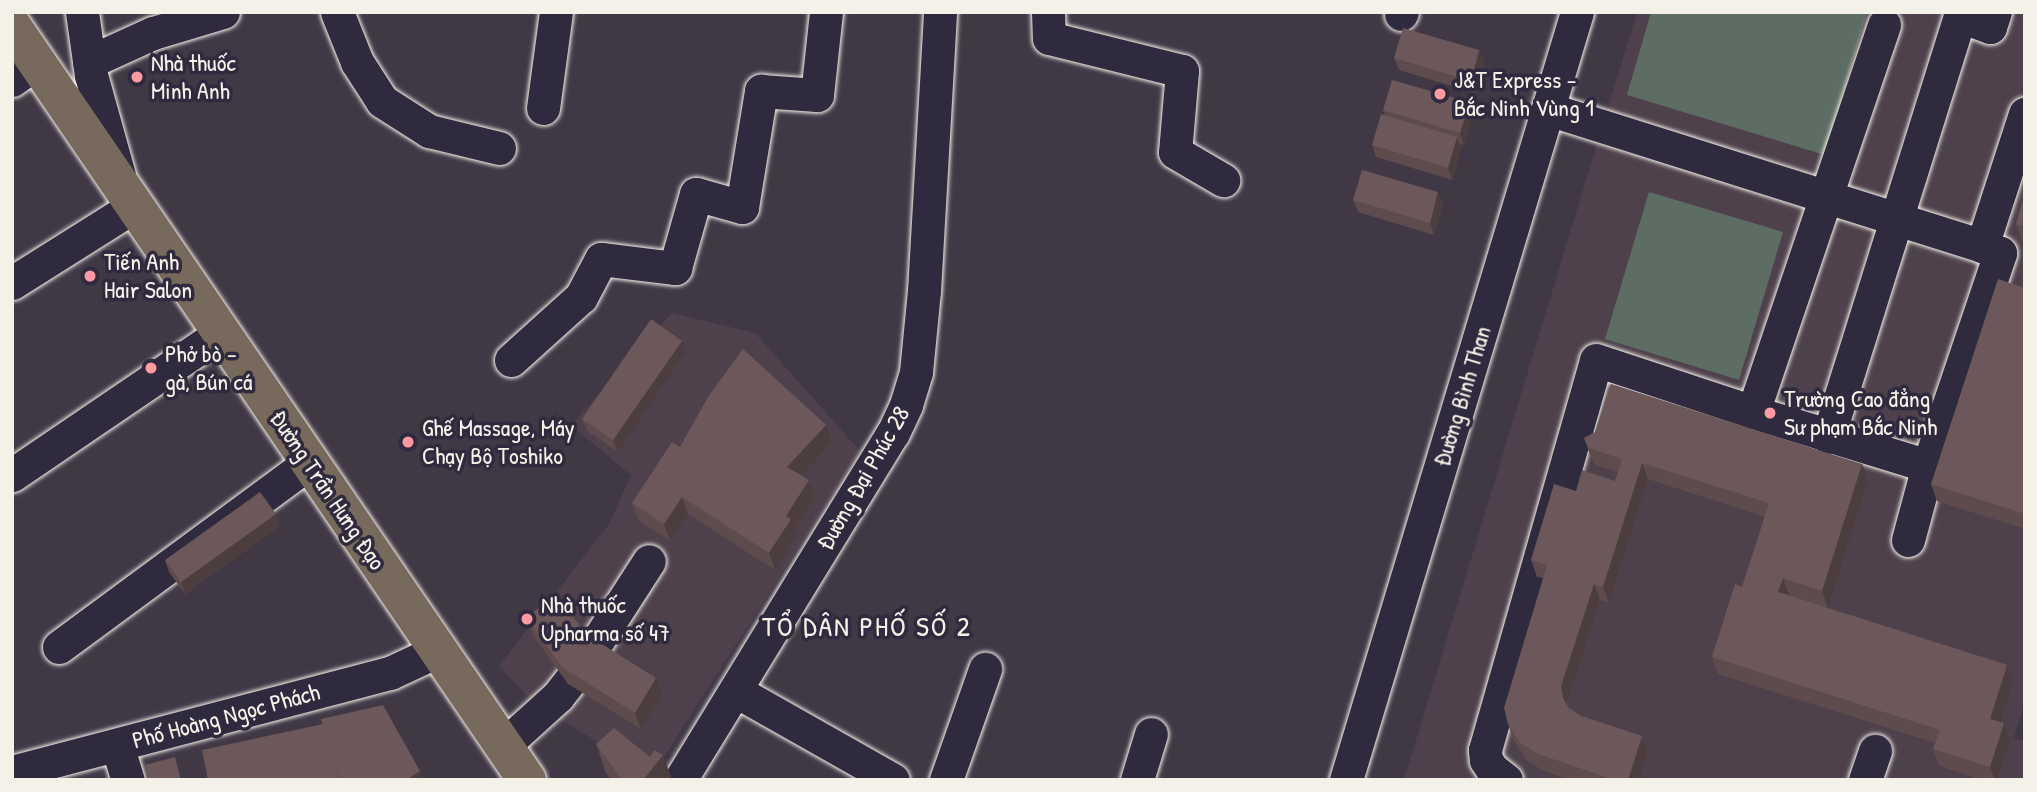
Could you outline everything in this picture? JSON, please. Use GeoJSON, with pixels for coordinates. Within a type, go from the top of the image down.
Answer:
{"type":"FeatureCollection","features":[{"type":"Feature","properties":{"kind":"main road","name":"Đường Trần Hưng Đạo"},"geometry":{"type":"LineString","coordinates":[[12,26],[25,71],[129,196],[527,780]]}},
{"type":"Feature","properties":{"kind":"street"},"geometry":{"type":"LineString","coordinates":[[12,283],[129,196],[89,62],[82,12]]}},
{"type":"Feature","properties":{"kind":"street"},"geometry":{"type":"LineString","coordinates":[[89,62],[153,33],[223,12]]}},
{"type":"Feature","properties":{"kind":"street"},"geometry":{"type":"LineString","coordinates":[[337,12],[357,62],[382,101],[429,131],[499,148]]}},
{"type":"Feature","properties":{"kind":"street"},"geometry":{"type":"LineString","coordinates":[[542,108],[556,12]]}},
{"type":"Feature","properties":{"kind":"street"},"geometry":{"type":"LineString","coordinates":[[511,360],[581,297],[601,259],[675,268],[695,194],[742,207],[761,91],[817,95],[826,12]]}},
{"type":"Feature","properties":{"kind":"street","name":"Đường Đại Phúc 28"},"geometry":{"type":"LineString","coordinates":[[680,780],[893,433],[916,372],[940,12]]}},
{"type":"Feature","properties":{"kind":"street"},"geometry":{"type":"LineString","coordinates":[[1048,12],[1049,38],[1182,71],[1175,152],[1223,180]]}},
{"type":"Feature","properties":{"kind":"street","name":"Đường Bình Than"},"geometry":{"type":"LineString","coordinates":[[1346,780],[1577,12]]}},
{"type":"Feature","properties":{"kind":"street"},"geometry":{"type":"LineString","coordinates":[[1828,437],[1960,16],[1990,27],[1995,12]]}},
{"type":"Feature","properties":{"kind":"street"},"geometry":{"type":"LineString","coordinates":[[1753,412],[1884,25]]}},
{"type":"Feature","properties":{"kind":"street"},"geometry":{"type":"LineString","coordinates":[[1548,109],[2000,253],[1928,466],[1908,540]]}},
{"type":"Feature","properties":{"kind":"street"},"geometry":{"type":"LineString","coordinates":[[1982,246],[2025,114]]}},
{"type":"Feature","properties":{"kind":"street"},"geometry":{"type":"LineString","coordinates":[[12,475],[221,333]]}},
{"type":"Feature","properties":{"kind":"street"},"geometry":{"type":"LineString","coordinates":[[1506,780],[1492,769],[1486,760],[1485,750],[1596,360],[1828,437],[1928,466]]}},
{"type":"Feature","properties":{"kind":"street"},"geometry":{"type":"LineString","coordinates":[[59,647],[310,462]]}},
{"type":"Feature","properties":{"kind":"street"},"geometry":{"type":"LineString","coordinates":[[504,745],[558,696],[580,668],[649,561]]}},
{"type":"Feature","properties":{"kind":"street","name":"Phố Hoàng Ngọc Phách"},"geometry":{"type":"LineString","coordinates":[[12,772],[390,673],[437,651]]}},
{"type":"Feature","properties":{"kind":"street"},"geometry":{"type":"LineString","coordinates":[[946,780],[985,669]]}},
{"type":"Feature","properties":{"kind":"street"},"geometry":{"type":"LineString","coordinates":[[736,691],[892,780]]}},
{"type":"Feature","properties":{"kind":"street"},"geometry":{"type":"LineString","coordinates":[[1137,780],[1151,734]]}},
{"type":"Feature","properties":{"kind":"street"},"geometry":{"type":"LineString","coordinates":[[117,745],[128,780]]}},
{"type":"Feature","properties":{"kind":"shaded area","name":"Trường Cao đẳng Sư phạm Bắc Ninh"},"geometry":{"type":"Polygon","coordinates":[[[1637,12],[2025,12],[2025,700],[2014,738],[2025,741],[2025,780],[1404,780],[1637,12]]]}},
{"type":"Feature","properties":{"kind":"shaded area"},"geometry":{"type":"Polygon","coordinates":[[[672,313],[755,333],[860,451],[653,774],[537,706],[499,666],[609,524],[631,475],[571,425],[672,313]]]}},
{"type":"Feature","properties":{"kind":"green space"},"geometry":{"type":"Polygon","coordinates":[[[1651,12],[1867,12],[1825,155],[1627,95],[1651,12]]]}},
{"type":"Feature","properties":{"kind":"green space"},"geometry":{"type":"Polygon","coordinates":[[[1649,192],[1783,232],[1739,380],[1605,339],[1649,192]]]}},
{"type":"Feature","properties":{"kind":"building"},"geometry":{"type":"Polygon","coordinates":[[[1403,28],[1479,50],[1471,81],[1394,58],[1403,28]]]}},
{"type":"Feature","properties":{"kind":"building"},"geometry":{"type":"Polygon","coordinates":[[[1392,80],[1469,102],[1460,133],[1383,110],[1392,80]]]}},
{"type":"Feature","properties":{"kind":"building"},"geometry":{"type":"Polygon","coordinates":[[[1381,114],[1457,137],[1448,168],[1372,145],[1381,114]]]}},
{"type":"Feature","properties":{"kind":"building"},"geometry":{"type":"Polygon","coordinates":[[[1362,170],[1438,192],[1430,223],[1353,200],[1362,170]]]}},
{"type":"Feature","properties":{"kind":"building"},"geometry":{"type":"Polygon","coordinates":[[[2025,193],[2025,226],[2016,224],[2025,193]]]}},
{"type":"Feature","properties":{"kind":"building"},"geometry":{"type":"Polygon","coordinates":[[[1998,279],[2025,288],[2025,514],[1931,484],[1998,279]]]}},
{"type":"Feature","properties":{"kind":"building"},"geometry":{"type":"Polygon","coordinates":[[[651,319],[682,341],[613,440],[582,419],[651,319]]]}},
{"type":"Feature","properties":{"kind":"building"},"geometry":{"type":"Polygon","coordinates":[[[743,349],[826,425],[787,467],[809,480],[786,516],[791,519],[769,553],[682,497],[664,524],[632,503],[672,442],[680,447],[708,397],[743,349]]]}},
{"type":"Feature","properties":{"kind":"building"},"geometry":{"type":"Polygon","coordinates":[[[1611,384],[1862,464],[1822,591],[1783,578],[1778,592],[2007,665],[1990,719],[2004,723],[1990,767],[1933,749],[1940,730],[1712,657],[1735,584],[1742,587],[1769,503],[1642,463],[1603,587],[1594,584],[1561,686],[1563,698],[1569,708],[1581,716],[1642,736],[1628,780],[1615,780],[1538,754],[1520,743],[1508,724],[1504,708],[1547,565],[1531,560],[1554,484],[1576,491],[1582,470],[1615,481],[1622,459],[1589,448],[1584,438],[1595,432],[1611,384]]]}},
{"type":"Feature","properties":{"kind":"building"},"geometry":{"type":"Polygon","coordinates":[[[260,492],[276,514],[181,582],[165,560],[260,492]]]}},
{"type":"Feature","properties":{"kind":"building"},"geometry":{"type":"Polygon","coordinates":[[[557,595],[586,634],[656,678],[635,713],[562,667],[526,617],[557,595]]]}},
{"type":"Feature","properties":{"kind":"building"},"geometry":{"type":"Polygon","coordinates":[[[383,705],[420,771],[406,780],[341,780],[321,719],[383,705]]]}},
{"type":"Feature","properties":{"kind":"building"},"geometry":{"type":"Polygon","coordinates":[[[323,724],[341,780],[208,780],[202,750],[323,724]]]}},
{"type":"Feature","properties":{"kind":"building"},"geometry":{"type":"Polygon","coordinates":[[[614,728],[650,757],[654,750],[663,755],[643,780],[622,780],[596,744],[614,728]]]}},
{"type":"Feature","properties":{"kind":"building"},"geometry":{"type":"Polygon","coordinates":[[[175,757],[181,780],[149,780],[145,765],[175,757]]]}},
{"type":"Feature","properties":{"kind":"place","name":"Nhà thuốc Minh Anh"},"geometry":{"type":"Point","coordinates":[137,77]}},
{"type":"Feature","properties":{"kind":"place","name":"J&T Express - Bắc Ninh Vùng 1"},"geometry":{"type":"Point","coordinates":[1440,94]}},
{"type":"Feature","properties":{"kind":"place","name":"Tiến Anh Hair Salon"},"geometry":{"type":"Point","coordinates":[90,276]}},
{"type":"Feature","properties":{"kind":"place","name":"Phở bò - gà, Bún cá"},"geometry":{"type":"Point","coordinates":[151,368]}},
{"type":"Feature","properties":{"kind":"place","name":"Trường Cao đẳng Sư phạm Bắc Ninh"},"geometry":{"type":"Point","coordinates":[1770,413]}},
{"type":"Feature","properties":{"kind":"place","name":"Ghế Massage, Máy Chạy Bộ Toshiko"},"geometry":{"type":"Point","coordinates":[408,442]}},
{"type":"Feature","properties":{"kind":"place","name":"Nhà thuốc Upharma số 47"},"geometry":{"type":"Point","coordinates":[527,619]}},
{"type":"Feature","properties":{"kind":"district","name":"TỔ DÂN PHỐ SỐ 2"},"geometry":{"type":"Point","coordinates":[867,626]}}]}
